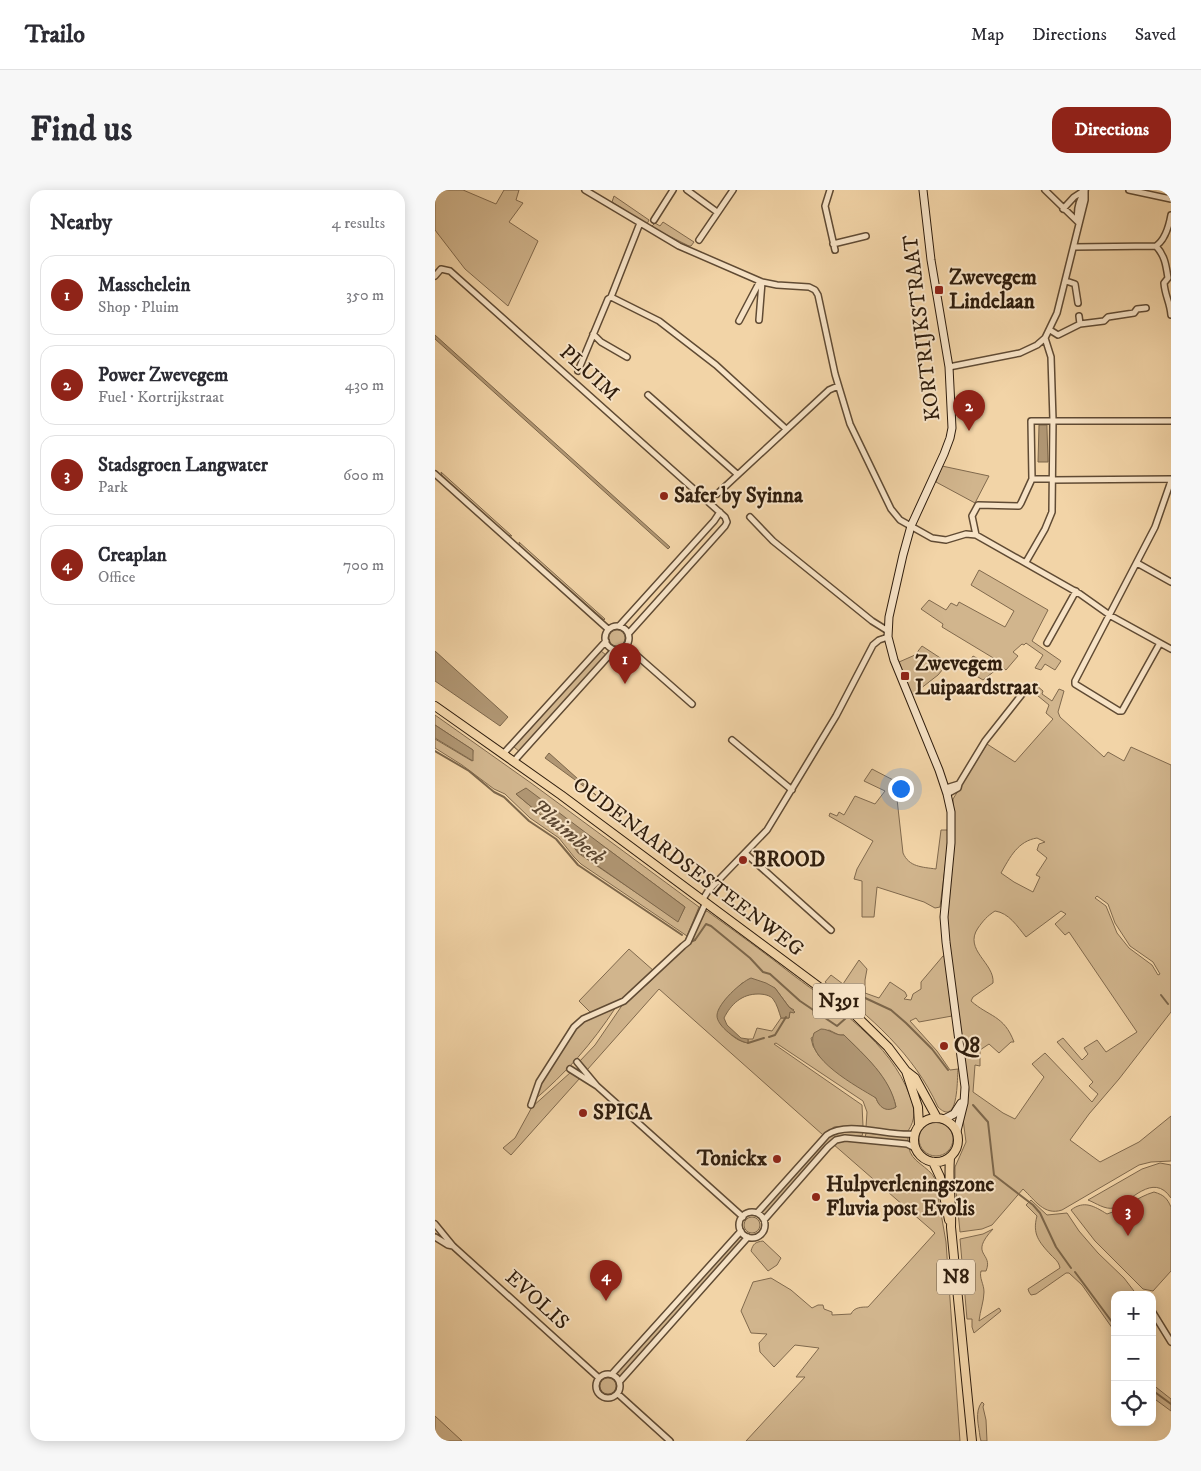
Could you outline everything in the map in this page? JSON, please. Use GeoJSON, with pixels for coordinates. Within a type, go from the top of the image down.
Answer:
{"type":"FeatureCollection","features":[{"type":"Feature","properties":{"kind":"main road","name":"KORTRIJKSTRAAT"},"geometry":{"type":"LineString","coordinates":[[923,190],[932,268],[949,367],[952,419],[950,438],[911,526],[903,556],[888,634],[894,660],[947,791],[951,812],[951,843],[944,917],[963,1062],[965,1094],[957,1131]]}},
{"type":"Feature","properties":{"kind":"main road","name":"OUDENAARDSESTEENWEG"},"geometry":{"type":"LineString","coordinates":[[435,706],[513,760],[850,1010],[888,1046],[918,1084],[941,1119]]}},
{"type":"Feature","properties":{"kind":"main road","name":"OUDENAARDSESTEENWEG"},"geometry":{"type":"LineString","coordinates":[[906,1071],[918,1107],[919,1126]]}},
{"type":"Feature","properties":{"kind":"main road"},"geometry":{"type":"LineString","coordinates":[[950,1158],[945,1161],[933,1162],[922,1158],[915,1148],[915,1134],[919,1126],[927,1120],[941,1119],[957,1110],[965,1094]]}},
{"type":"Feature","properties":{"kind":"main road"},"geometry":{"type":"LineString","coordinates":[[941,1119],[953,1125],[957,1131]]}},
{"type":"Feature","properties":{"kind":"main road","name":"N8"},"geometry":{"type":"LineString","coordinates":[[951,1228],[952,1210],[948,1172],[950,1158],[954,1154],[958,1143],[957,1131]]}},
{"type":"Feature","properties":{"kind":"main road","name":"N8"},"geometry":{"type":"LineString","coordinates":[[933,1162],[940,1176],[951,1228],[972,1441]]}},
{"type":"Feature","properties":{"kind":"street"},"geometry":{"type":"LineString","coordinates":[[585,190],[679,246],[761,281],[777,285],[809,287],[815,290],[818,295],[838,386],[850,424],[883,493],[899,520],[932,538],[940,540],[965,534],[976,535],[1076,591],[1109,615],[1171,649]]}},
{"type":"Feature","properties":{"kind":"street"},"geometry":{"type":"LineString","coordinates":[[654,220],[673,190]]}},
{"type":"Feature","properties":{"kind":"street"},"geometry":{"type":"LineString","coordinates":[[699,240],[733,190]]}},
{"type":"Feature","properties":{"kind":"street"},"geometry":{"type":"LineString","coordinates":[[830,190],[825,206],[834,247],[866,236]]}},
{"type":"Feature","properties":{"kind":"street"},"geometry":{"type":"LineString","coordinates":[[1045,190],[1079,223]]}},
{"type":"Feature","properties":{"kind":"street"},"geometry":{"type":"LineString","coordinates":[[949,367],[1020,353],[1037,345],[1045,338],[1057,313],[1066,281],[1079,223],[1077,211],[1085,190]]}},
{"type":"Feature","properties":{"kind":"street"},"geometry":{"type":"LineString","coordinates":[[1063,209],[1074,197],[1085,190]]}},
{"type":"Feature","properties":{"kind":"street"},"geometry":{"type":"LineString","coordinates":[[1129,190],[1171,200]]}},
{"type":"Feature","properties":{"kind":"street"},"geometry":{"type":"LineString","coordinates":[[690,191],[717,212]]}},
{"type":"Feature","properties":{"kind":"street"},"geometry":{"type":"LineString","coordinates":[[1074,247],[1156,246],[1170,228],[1171,215]]}},
{"type":"Feature","properties":{"kind":"street"},"geometry":{"type":"LineString","coordinates":[[578,371],[608,299],[611,297],[640,223]]}},
{"type":"Feature","properties":{"kind":"street"},"geometry":{"type":"LineString","coordinates":[[1156,246],[1164,257],[1166,264],[1168,278],[1164,283],[1165,298],[1170,303],[1171,315]]}},
{"type":"Feature","properties":{"kind":"street","name":"PLUIM"},"geometry":{"type":"LineString","coordinates":[[435,276],[441,269],[450,271],[720,512]]}},
{"type":"Feature","properties":{"kind":"street"},"geometry":{"type":"LineString","coordinates":[[759,320],[761,281]]}},
{"type":"Feature","properties":{"kind":"street"},"geometry":{"type":"LineString","coordinates":[[739,321],[761,281]]}},
{"type":"Feature","properties":{"kind":"street"},"geometry":{"type":"LineString","coordinates":[[1066,281],[1075,282],[1078,303]]}},
{"type":"Feature","properties":{"kind":"street"},"geometry":{"type":"LineString","coordinates":[[611,297],[659,321],[716,365],[785,429]]}},
{"type":"Feature","properties":{"kind":"street"},"geometry":{"type":"LineString","coordinates":[[1050,330],[1058,335],[1080,324],[1104,321],[1108,316],[1134,313],[1137,309],[1146,308]]}},
{"type":"Feature","properties":{"kind":"street"},"geometry":{"type":"LineString","coordinates":[[1079,316],[1080,324]]}},
{"type":"Feature","properties":{"kind":"street"},"geometry":{"type":"LineString","coordinates":[[593,334],[601,342],[627,356]]}},
{"type":"Feature","properties":{"kind":"street"},"geometry":{"type":"LineString","coordinates":[[1026,562],[1045,529],[1052,512],[1053,420],[1051,357],[1045,338]]}},
{"type":"Feature","properties":{"kind":"street"},"geometry":{"type":"LineString","coordinates":[[717,494],[785,429],[829,390],[838,386]]}},
{"type":"Feature","properties":{"kind":"street"},"geometry":{"type":"LineString","coordinates":[[649,395],[737,474]]}},
{"type":"Feature","properties":{"kind":"street"},"geometry":{"type":"LineString","coordinates":[[976,535],[972,516],[978,505],[1019,506],[1032,479],[1031,421],[1171,421]]}},
{"type":"Feature","properties":{"kind":"street"},"geometry":{"type":"LineString","coordinates":[[435,474],[608,630]]}},
{"type":"Feature","properties":{"kind":"street"},"geometry":{"type":"LineString","coordinates":[[1032,479],[1171,480],[1155,527],[1075,684],[1119,711],[1124,709],[1160,643]]}},
{"type":"Feature","properties":{"kind":"street"},"geometry":{"type":"LineString","coordinates":[[620,626],[720,512],[727,519],[725,526],[629,633]]}},
{"type":"Feature","properties":{"kind":"street"},"geometry":{"type":"LineString","coordinates":[[531,1106],[539,1082],[575,1026],[583,1019],[624,1001],[688,942],[708,891],[767,830],[836,716],[873,645],[888,634],[773,541],[751,517]]}},
{"type":"Feature","properties":{"kind":"street"},"geometry":{"type":"LineString","coordinates":[[1137,563],[1171,582]]}},
{"type":"Feature","properties":{"kind":"street"},"geometry":{"type":"LineString","coordinates":[[1047,643],[1076,591]]}},
{"type":"Feature","properties":{"kind":"street"},"geometry":{"type":"LineString","coordinates":[[503,753],[605,641],[608,630],[611,627],[624,627],[629,633],[629,640],[626,646],[614,650],[513,760]]}},
{"type":"Feature","properties":{"kind":"street"},"geometry":{"type":"LineString","coordinates":[[605,641],[614,650]]}},
{"type":"Feature","properties":{"kind":"street"},"geometry":{"type":"LineString","coordinates":[[626,646],[692,704]]}},
{"type":"Feature","properties":{"kind":"street"},"geometry":{"type":"LineString","coordinates":[[947,791],[956,790],[985,742],[1023,693]]}},
{"type":"Feature","properties":{"kind":"street"},"geometry":{"type":"LineString","coordinates":[[732,740],[792,790]]}},
{"type":"Feature","properties":{"kind":"street"},"geometry":{"type":"LineString","coordinates":[[745,853],[831,930]]}},
{"type":"Feature","properties":{"kind":"street"},"geometry":{"type":"LineString","coordinates":[[577,1062],[597,1086],[743,1217]]}},
{"type":"Feature","properties":{"kind":"street"},"geometry":{"type":"LineString","coordinates":[[570,1069],[597,1086]]}},
{"type":"Feature","properties":{"kind":"street"},"geometry":{"type":"LineString","coordinates":[[757,1214],[827,1135],[833,1131],[845,1129],[915,1134]]}},
{"type":"Feature","properties":{"kind":"street"},"geometry":{"type":"LineString","coordinates":[[764,1220],[820,1155],[836,1140],[845,1138],[907,1144],[915,1148]]}},
{"type":"Feature","properties":{"kind":"street"},"geometry":{"type":"LineString","coordinates":[[748,1213],[757,1214],[764,1220],[765,1227],[762,1234],[755,1238],[748,1237],[741,1231],[740,1224],[743,1217],[748,1213]]}},
{"type":"Feature","properties":{"kind":"street","name":"EVOLIS"},"geometry":{"type":"LineString","coordinates":[[435,1224],[453,1246],[599,1378]]}},
{"type":"Feature","properties":{"kind":"street"},"geometry":{"type":"LineString","coordinates":[[612,1374],[741,1231]]}},
{"type":"Feature","properties":{"kind":"street","name":"EVOLIS"},"geometry":{"type":"LineString","coordinates":[[435,1237],[453,1246]]}},
{"type":"Feature","properties":{"kind":"street"},"geometry":{"type":"LineString","coordinates":[[620,1381],[748,1237]]}},
{"type":"Feature","properties":{"kind":"street"},"geometry":{"type":"LineString","coordinates":[[1156,1318],[1171,1342]]}},
{"type":"Feature","properties":{"kind":"street"},"geometry":{"type":"LineString","coordinates":[[606,1374],[612,1374],[620,1381],[621,1389],[618,1394],[611,1398],[601,1396],[596,1388],[599,1378],[606,1374]]}},
{"type":"Feature","properties":{"kind":"street"},"geometry":{"type":"LineString","coordinates":[[618,1394],[670,1441]]}},
{"type":"Feature","properties":{"kind":"shaded area"},"geometry":{"type":"Polygon","coordinates":[[[440,190],[463,190],[496,204],[504,190],[519,190],[516,200],[523,203],[509,222],[538,241],[508,306],[465,269],[435,230],[435,191],[438,193],[440,190]]]}},
{"type":"Feature","properties":{"kind":"shaded area"},"geometry":{"type":"Polygon","coordinates":[[[614,196],[649,220],[647,224],[612,202],[614,196]]]}},
{"type":"Feature","properties":{"kind":"shaded area"},"geometry":{"type":"Polygon","coordinates":[[[663,222],[694,242],[689,246],[651,227],[655,223],[660,226],[663,222]]]}},
{"type":"Feature","properties":{"kind":"shaded area"},"geometry":{"type":"Polygon","coordinates":[[[942,466],[989,476],[975,503],[936,482],[942,466]]]}},
{"type":"Feature","properties":{"kind":"shaded area"},"geometry":{"type":"Polygon","coordinates":[[[441,472],[512,536],[507,535],[442,476],[441,472]]]}},
{"type":"Feature","properties":{"kind":"shaded area"},"geometry":{"type":"Polygon","coordinates":[[[519,542],[605,619],[520,546],[519,542]]]}},
{"type":"Feature","properties":{"kind":"shaded area"},"geometry":{"type":"Polygon","coordinates":[[[979,570],[1048,610],[1032,641],[1061,661],[1055,670],[1045,664],[1041,670],[1035,668],[1043,655],[1026,643],[1013,652],[1018,656],[1006,670],[1001,666],[983,680],[965,669],[973,656],[990,665],[995,659],[942,627],[943,624],[921,609],[929,600],[946,610],[951,603],[957,606],[959,602],[1005,627],[1014,611],[971,585],[979,570]]]}},
{"type":"Feature","properties":{"kind":"shaded area"},"geometry":{"type":"Polygon","coordinates":[[[617,630],[623,632],[625,638],[623,644],[617,646],[611,644],[609,638],[611,632],[617,630]]]}},
{"type":"Feature","properties":{"kind":"shaded area"},"geometry":{"type":"Polygon","coordinates":[[[922,646],[948,663],[938,675],[911,696],[899,662],[915,655],[922,646]]]}},
{"type":"Feature","properties":{"kind":"shaded area"},"geometry":{"type":"Polygon","coordinates":[[[601,651],[606,655],[520,752],[514,747],[601,651]]]}},
{"type":"Feature","properties":{"kind":"shaded area"},"geometry":{"type":"Polygon","coordinates":[[[1036,685],[1043,691],[1042,694],[1052,701],[1059,689],[1064,691],[1058,712],[1060,717],[1104,757],[1108,752],[1124,761],[1131,747],[1171,765],[1171,1012],[1070,1140],[1100,1162],[1139,1142],[1171,1116],[1171,1161],[1139,1165],[1062,1210],[1050,1211],[1045,1209],[1023,1189],[992,1225],[982,1229],[960,1232],[955,1167],[966,1142],[963,1119],[969,1090],[954,987],[946,913],[953,840],[953,799],[987,744],[1015,762],[1053,719],[1046,713],[1049,705],[1032,691],[1036,685]],[[1037,838],[1020,846],[1011,856],[1001,873],[1033,892],[1040,877],[1036,875],[1047,858],[1037,850],[1039,844],[1045,842],[1037,838]],[[1097,896],[1095,898],[1106,906],[1117,933],[1129,948],[1152,965],[1158,975],[1160,974],[1153,962],[1130,946],[1115,923],[1108,904],[1097,896]],[[995,911],[985,919],[974,936],[974,943],[989,969],[993,983],[973,997],[971,1001],[1001,1021],[1006,1026],[1014,1042],[1011,1042],[999,1053],[989,1044],[980,1050],[980,1066],[975,1065],[973,1092],[1015,1119],[1044,1077],[1032,1064],[1045,1053],[1092,1102],[1098,1094],[1089,1086],[1093,1082],[1057,1042],[1063,1038],[1082,1060],[1088,1054],[1084,1048],[1097,1040],[1106,1052],[1137,1032],[1069,932],[1065,935],[1055,924],[1066,914],[1061,911],[1026,937],[1009,917],[1000,912],[995,911]]]}},
{"type":"Feature","properties":{"kind":"shaded area"},"geometry":{"type":"Polygon","coordinates":[[[435,715],[699,907],[687,936],[581,864],[559,838],[530,818],[505,794],[494,789],[435,748],[435,739],[472,761],[473,750],[435,725],[435,715]],[[516,794],[566,836],[578,853],[678,921],[685,907],[606,848],[516,794]]]}},
{"type":"Feature","properties":{"kind":"shaded area"},"geometry":{"type":"Polygon","coordinates":[[[872,769],[895,781],[903,853],[912,864],[936,869],[941,830],[948,830],[940,907],[935,908],[924,902],[877,887],[874,917],[862,917],[862,881],[854,879],[857,869],[873,841],[829,816],[830,813],[837,816],[839,812],[844,815],[855,796],[875,804],[885,791],[864,781],[872,769]]]}},
{"type":"Feature","properties":{"kind":"shaded area"},"geometry":{"type":"Polygon","coordinates":[[[707,911],[827,1000],[876,1043],[901,1077],[910,1096],[914,1114],[908,1131],[868,1129],[866,1127],[867,1112],[863,1101],[776,1043],[774,1044],[862,1105],[863,1126],[834,1127],[823,1135],[659,989],[587,1070],[579,1062],[595,1045],[623,1004],[651,981],[688,944],[696,940],[691,937],[704,912],[707,911]],[[742,983],[718,1019],[734,1037],[748,1043],[748,1039],[753,1039],[757,1028],[772,1031],[781,1018],[789,1018],[790,1011],[794,1010],[789,1007],[775,988],[742,983]],[[829,1030],[811,1038],[819,1056],[876,1098],[883,1108],[896,1107],[888,1086],[875,1067],[844,1035],[839,1035],[829,1030]]]}},
{"type":"Feature","properties":{"kind":"shaded area"},"geometry":{"type":"Polygon","coordinates":[[[629,949],[654,971],[632,992],[618,1002],[591,1013],[579,1001],[629,949]]]}},
{"type":"Feature","properties":{"kind":"shaded area"},"geometry":{"type":"Polygon","coordinates":[[[945,956],[952,1016],[919,1022],[916,1018],[910,1021],[937,1051],[950,1070],[958,1069],[957,1090],[953,1106],[950,1111],[945,1112],[938,1107],[917,1070],[904,1053],[858,1008],[825,982],[831,975],[843,984],[859,960],[867,969],[865,993],[879,998],[890,982],[905,992],[907,996],[904,999],[911,1000],[913,994],[921,989],[921,982],[945,956]]]}},
{"type":"Feature","properties":{"kind":"shaded area"},"geometry":{"type":"Polygon","coordinates":[[[616,1007],[578,1058],[532,1102],[552,1062],[573,1031],[586,1020],[616,1007]]]}},
{"type":"Feature","properties":{"kind":"shaded area"},"geometry":{"type":"Polygon","coordinates":[[[571,1072],[580,1078],[511,1155],[503,1148],[515,1138],[532,1107],[571,1072]]]}},
{"type":"Feature","properties":{"kind":"shaded area"},"geometry":{"type":"Polygon","coordinates":[[[936,1122],[948,1127],[953,1139],[948,1151],[936,1156],[924,1151],[919,1139],[924,1127],[936,1122]]]}},
{"type":"Feature","properties":{"kind":"shaded area"},"geometry":{"type":"Polygon","coordinates":[[[847,1131],[863,1132],[862,1136],[843,1136],[832,1140],[764,1216],[760,1213],[825,1140],[833,1134],[847,1131]]]}},
{"type":"Feature","properties":{"kind":"shaded area"},"geometry":{"type":"Polygon","coordinates":[[[866,1133],[908,1137],[908,1142],[865,1138],[866,1133]]]}},
{"type":"Feature","properties":{"kind":"shaded area"},"geometry":{"type":"Polygon","coordinates":[[[850,1140],[909,1147],[916,1160],[935,1179],[946,1242],[960,1441],[746,1441],[805,1377],[796,1377],[819,1348],[795,1345],[774,1367],[760,1352],[759,1343],[767,1334],[751,1333],[741,1311],[753,1282],[771,1278],[791,1290],[812,1308],[823,1305],[824,1309],[832,1312],[832,1315],[851,1314],[856,1309],[868,1307],[935,1233],[833,1144],[838,1141],[850,1140]]]}},
{"type":"Feature","properties":{"kind":"shaded area"},"geometry":{"type":"Polygon","coordinates":[[[1160,1163],[1171,1165],[1171,1198],[1164,1190],[1157,1187],[1142,1191],[1114,1208],[1104,1207],[1088,1200],[1142,1169],[1160,1163]]]}},
{"type":"Feature","properties":{"kind":"shaded area"},"geometry":{"type":"Polygon","coordinates":[[[1154,1192],[1160,1194],[1165,1197],[1171,1207],[1171,1271],[1153,1291],[1143,1289],[1095,1241],[1071,1210],[1080,1205],[1089,1205],[1107,1214],[1154,1192]]]}},
{"type":"Feature","properties":{"kind":"shaded area"},"geometry":{"type":"Polygon","coordinates":[[[1031,1200],[1047,1215],[1067,1213],[1079,1231],[1134,1291],[1111,1291],[1111,1326],[1082,1285],[1069,1273],[1066,1273],[1036,1294],[1031,1295],[1028,1289],[1060,1268],[1058,1262],[1043,1246],[1038,1237],[1035,1228],[1037,1216],[1026,1205],[1031,1200]]]}},
{"type":"Feature","properties":{"kind":"shaded area"},"geometry":{"type":"Polygon","coordinates":[[[749,1217],[755,1217],[760,1222],[758,1231],[749,1233],[744,1228],[744,1222],[749,1217]]]}},
{"type":"Feature","properties":{"kind":"shaded area"},"geometry":{"type":"Polygon","coordinates":[[[993,1229],[982,1244],[983,1253],[988,1265],[986,1271],[981,1271],[984,1292],[979,1321],[999,1308],[1001,1311],[974,1333],[972,1319],[967,1319],[960,1239],[983,1234],[993,1229]]]}},
{"type":"Feature","properties":{"kind":"shaded area"},"geometry":{"type":"Polygon","coordinates":[[[741,1234],[745,1238],[620,1377],[616,1373],[741,1234]]]}},
{"type":"Feature","properties":{"kind":"shaded area"},"geometry":{"type":"Polygon","coordinates":[[[763,1241],[781,1258],[777,1265],[768,1271],[751,1251],[755,1244],[763,1241]]]}},
{"type":"Feature","properties":{"kind":"shaded area"},"geometry":{"type":"Polygon","coordinates":[[[605,1378],[611,1378],[616,1383],[614,1392],[605,1394],[600,1389],[600,1383],[605,1378]]]}},
{"type":"Feature","properties":{"kind":"shaded area"},"geometry":{"type":"Polygon","coordinates":[[[1156,1387],[1171,1399],[1171,1411],[1156,1400],[1156,1387]]]}},
{"type":"Feature","properties":{"kind":"shaded area"},"geometry":{"type":"Polygon","coordinates":[[[982,1402],[984,1404],[987,1441],[981,1441],[978,1424],[978,1410],[982,1402]]]}},
{"type":"Feature","properties":{"kind":"shaded area"},"geometry":{"type":"Polygon","coordinates":[[[435,1416],[462,1441],[443,1441],[435,1434],[435,1416]]]}},
{"type":"Feature","properties":{"kind":"water"},"geometry":{"type":"Polygon","coordinates":[[[435,335],[670,547],[668,549],[435,339],[435,335]]]}},
{"type":"Feature","properties":{"kind":"water"},"geometry":{"type":"Polygon","coordinates":[[[1039,425],[1047,425],[1048,462],[1038,462],[1039,425]]]}},
{"type":"Feature","properties":{"kind":"water"},"geometry":{"type":"Polygon","coordinates":[[[435,651],[508,717],[500,726],[435,681],[435,651]]]}},
{"type":"Feature","properties":{"kind":"water"},"geometry":{"type":"Polygon","coordinates":[[[435,725],[473,750],[473,761],[435,738],[435,725]]]}},
{"type":"Feature","properties":{"kind":"water"},"geometry":{"type":"Polygon","coordinates":[[[549,753],[597,796],[545,758],[549,753]]]}},
{"type":"Feature","properties":{"kind":"water"},"geometry":{"type":"Polygon","coordinates":[[[526,788],[685,907],[678,922],[578,852],[566,836],[516,794],[526,788]]]}},
{"type":"Feature","properties":{"kind":"water"},"geometry":{"type":"Polygon","coordinates":[[[751,978],[775,988],[795,1012],[790,1012],[789,1018],[781,1018],[777,1006],[770,997],[752,994],[742,998],[730,1008],[724,1018],[727,1025],[741,1038],[748,1039],[748,1043],[739,1040],[729,1033],[720,1024],[717,1015],[721,1005],[731,994],[751,978]]]}},
{"type":"Feature","properties":{"kind":"water"},"geometry":{"type":"Polygon","coordinates":[[[821,1029],[844,1035],[868,1059],[888,1086],[896,1107],[892,1109],[883,1108],[876,1098],[834,1071],[824,1062],[813,1043],[814,1033],[821,1029]]]}},
{"type":"Feature","properties":{"kind":"waterway","name":"Pluimbeek"},"geometry":{"type":"LineString","coordinates":[[435,751],[469,771],[494,792],[504,797],[529,821],[556,839],[578,865],[682,935]]}},
{"type":"Feature","properties":{"kind":"waterway","name":"Pluimbeek"},"geometry":{"type":"LineString","coordinates":[[691,941],[695,940],[706,924],[711,926],[750,958],[763,972],[770,974],[800,1001],[837,1026],[846,1018]]}},
{"type":"Feature","properties":{"kind":"waterway"},"geometry":{"type":"LineString","coordinates":[[1161,995],[1168,1004]]}},
{"type":"Feature","properties":{"kind":"waterway","name":"Pluimbeek"},"geometry":{"type":"LineString","coordinates":[[858,1004],[863,997],[891,1010],[932,1049],[948,1070]]}},
{"type":"Feature","properties":{"kind":"waterway"},"geometry":{"type":"LineString","coordinates":[[769,1037],[775,1035],[786,1017]]}},
{"type":"Feature","properties":{"kind":"waterway"},"geometry":{"type":"LineString","coordinates":[[748,1043],[764,1038]]}},
{"type":"Feature","properties":{"kind":"waterway","name":"Pluimbeek"},"geometry":{"type":"LineString","coordinates":[[973,1105],[988,1122],[994,1175],[1033,1205],[1040,1213],[1056,1247],[1071,1268]]}},
{"type":"Feature","properties":{"kind":"waterway","name":"Pluimbeek"},"geometry":{"type":"LineString","coordinates":[[1075,1272],[1111,1321]]}},
{"type":"Feature","properties":{"kind":"waterway","name":"Pluimbeek"},"geometry":{"type":"LineString","coordinates":[[1156,1393],[1171,1404]]}},
{"type":"Feature","properties":{"kind":"place","name":"Zwevegem Lindelaan"},"geometry":{"type":"Point","coordinates":[939,290]}},
{"type":"Feature","properties":{"kind":"place","name":"Power Zwevegem"},"geometry":{"type":"Point","coordinates":[969,431]}},
{"type":"Feature","properties":{"kind":"place","name":"Safer by Syinna"},"geometry":{"type":"Point","coordinates":[664,496]}},
{"type":"Feature","properties":{"kind":"place","name":"Zwevegem Luipaardstraat"},"geometry":{"type":"Point","coordinates":[905,676]}},
{"type":"Feature","properties":{"kind":"place","name":"Masschelein"},"geometry":{"type":"Point","coordinates":[625,684]}},
{"type":"Feature","properties":{"kind":"place","name":"BROOD"},"geometry":{"type":"Point","coordinates":[743,860]}},
{"type":"Feature","properties":{"kind":"place","name":"Q8"},"geometry":{"type":"Point","coordinates":[944,1046]}},
{"type":"Feature","properties":{"kind":"place","name":"SPICA"},"geometry":{"type":"Point","coordinates":[583,1113]}},
{"type":"Feature","properties":{"kind":"place","name":"Tonickx"},"geometry":{"type":"Point","coordinates":[777,1159]}},
{"type":"Feature","properties":{"kind":"place","name":"Hulpverleningszone Fluvia post Evolis"},"geometry":{"type":"Point","coordinates":[816,1197]}},
{"type":"Feature","properties":{"kind":"place","name":"Stadsgroen Langwater"},"geometry":{"type":"Point","coordinates":[1128,1236]}},
{"type":"Feature","properties":{"kind":"place","name":"Creaplan"},"geometry":{"type":"Point","coordinates":[606,1301]}}]}
